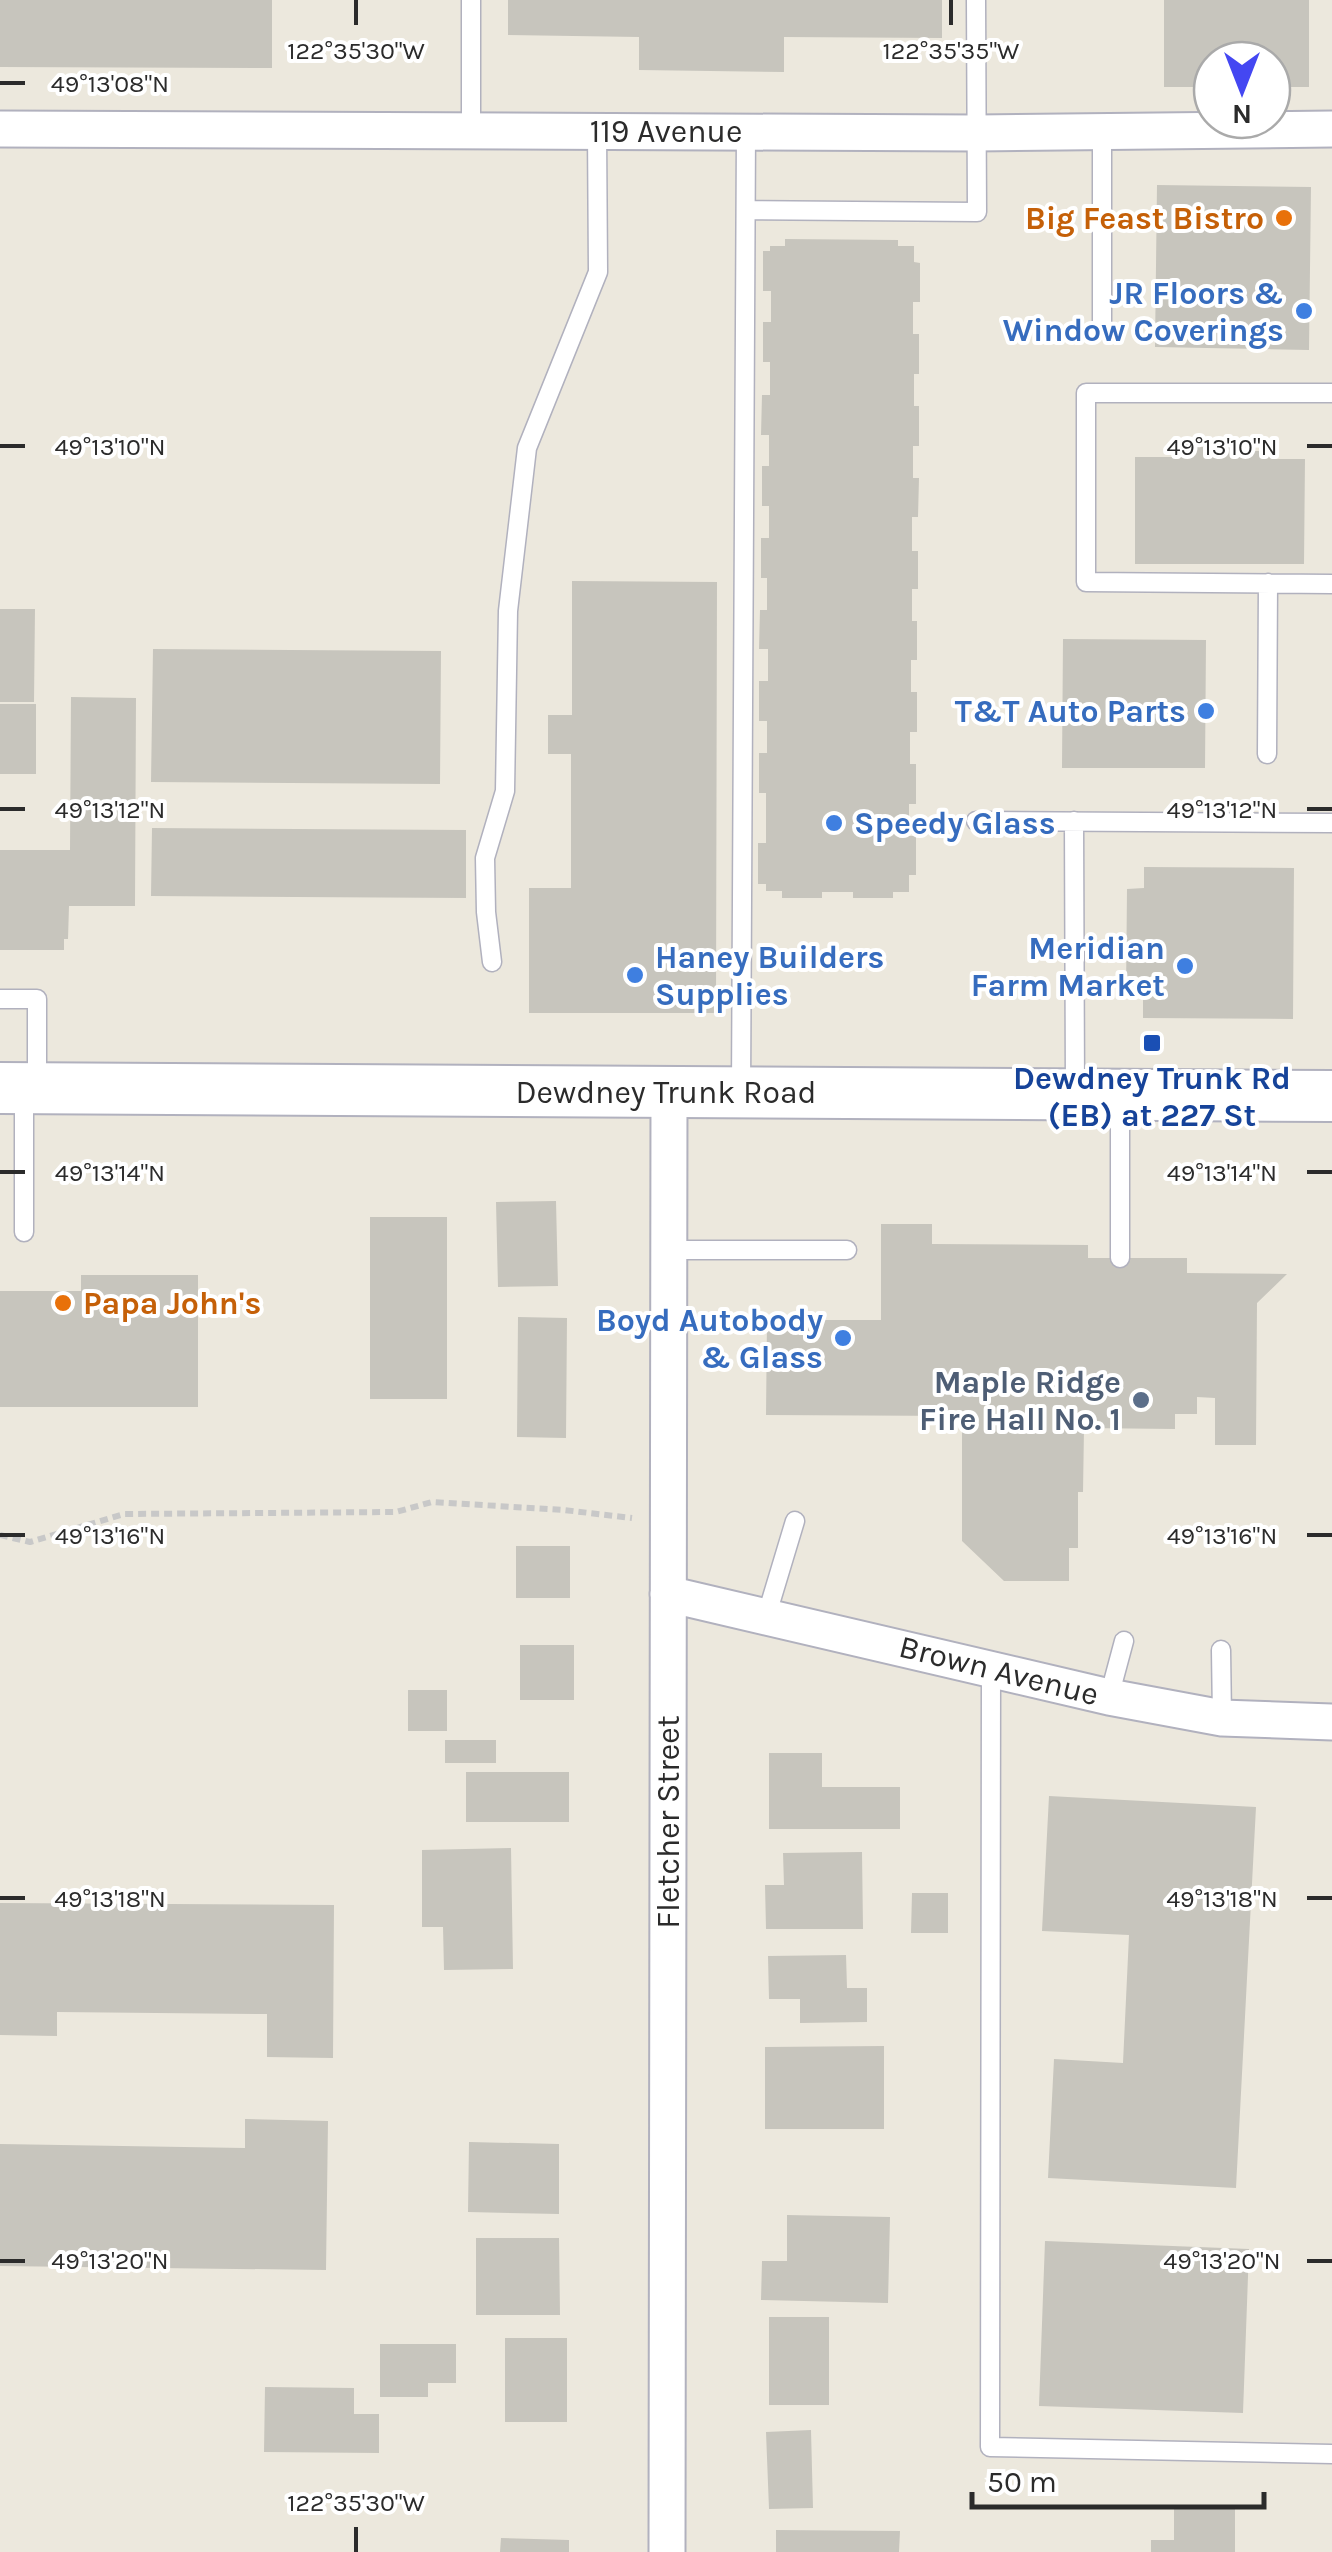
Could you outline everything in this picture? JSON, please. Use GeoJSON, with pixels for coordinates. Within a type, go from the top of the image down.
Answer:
{"type":"FeatureCollection","features":[{"type":"Feature","properties":{"kind":"main road","name":"Dewdney Trunk Road"},"geometry":{"type":"LineString","coordinates":[[20,1088],[1332,1096]]}},
{"type":"Feature","properties":{"kind":"street","name":"119 Avenue"},"geometry":{"type":"LineString","coordinates":[[0,129],[978,133],[1332,129]]}},
{"type":"Feature","properties":{"kind":"street","name":"Fletcher Street"},"geometry":{"type":"LineString","coordinates":[[667,2552],[669,1092]]}},
{"type":"Feature","properties":{"kind":"street","name":"Brown Avenue"},"geometry":{"type":"LineString","coordinates":[[668,1594],[767,1614],[1109,1698],[1222,1718],[1332,1722]]}},
{"type":"Feature","properties":{"kind":"lane"},"geometry":{"type":"LineString","coordinates":[[471,0],[471,132]]}},
{"type":"Feature","properties":{"kind":"lane"},"geometry":{"type":"LineString","coordinates":[[746,210],[978,212],[976,0]]}},
{"type":"Feature","properties":{"kind":"lane"},"geometry":{"type":"LineString","coordinates":[[492,962],[485,858],[506,791],[508,611],[527,448],[598,272],[598,130]]}},
{"type":"Feature","properties":{"kind":"lane"},"geometry":{"type":"LineString","coordinates":[[741,1092],[746,131]]}},
{"type":"Feature","properties":{"kind":"lane"},"geometry":{"type":"LineString","coordinates":[[1102,133],[1102,327]]}},
{"type":"Feature","properties":{"kind":"lane"},"geometry":{"type":"LineString","coordinates":[[1332,393],[1086,393],[1086,582],[1332,584]]}},
{"type":"Feature","properties":{"kind":"lane"},"geometry":{"type":"LineString","coordinates":[[1267,754],[1268,584]]}},
{"type":"Feature","properties":{"kind":"lane"},"geometry":{"type":"LineString","coordinates":[[976,821],[1332,823]]}},
{"type":"Feature","properties":{"kind":"lane"},"geometry":{"type":"LineString","coordinates":[[1074,821],[1097,1095],[1120,1258]]}},
{"type":"Feature","properties":{"kind":"lane"},"geometry":{"type":"LineString","coordinates":[[0,999],[37,999],[20,1088],[24,1232]]}},
{"type":"Feature","properties":{"kind":"lane"},"geometry":{"type":"LineString","coordinates":[[669,1250],[847,1250]]}},
{"type":"Feature","properties":{"kind":"lane"},"geometry":{"type":"LineString","coordinates":[[767,1614],[795,1521]]}},
{"type":"Feature","properties":{"kind":"lane"},"geometry":{"type":"LineString","coordinates":[[1109,1698],[1124,1641]]}},
{"type":"Feature","properties":{"kind":"lane"},"geometry":{"type":"LineString","coordinates":[[1222,1650],[1222,1718]]}},
{"type":"Feature","properties":{"kind":"lane"},"geometry":{"type":"LineString","coordinates":[[991,1668],[990,2448],[1332,2454]]}},
{"type":"Feature","properties":{"kind":"path"},"geometry":{"type":"LineString","coordinates":[[0,1535],[30,1542],[124,1514],[396,1512],[432,1502],[668,1518]]}},
{"type":"Feature","properties":{"kind":"building"},"geometry":{"type":"Polygon","coordinates":[[[0,0],[272,0],[272,68],[0,67],[0,0]]]}},
{"type":"Feature","properties":{"kind":"building"},"geometry":{"type":"Polygon","coordinates":[[[508,0],[942,0],[942,38],[784,37],[784,72],[639,70],[639,37],[508,35],[508,0]]]}},
{"type":"Feature","properties":{"kind":"building"},"geometry":{"type":"Polygon","coordinates":[[[1164,0],[1309,0],[1309,87],[1292,87],[1292,40],[1192,40],[1192,87],[1164,87],[1164,0]]]}},
{"type":"Feature","properties":{"kind":"building"},"geometry":{"type":"Polygon","coordinates":[[[1157,185],[1311,187],[1309,350],[1155,347],[1157,185]]]}},
{"type":"Feature","properties":{"kind":"building"},"geometry":{"type":"Polygon","coordinates":[[[785,239],[898,240],[898,246],[914,246],[914,262],[920,263],[920,302],[913,302],[913,334],[919,334],[914,406],[919,406],[919,446],[913,446],[913,478],[919,478],[918,517],[912,517],[912,551],[918,551],[918,589],[912,589],[917,660],[911,660],[911,692],[917,692],[917,732],[910,732],[910,764],[916,764],[916,804],[909,804],[909,836],[916,836],[916,875],[909,875],[909,892],[893,892],[893,898],[853,898],[853,892],[822,892],[822,898],[782,898],[782,891],[766,891],[766,884],[758,884],[758,843],[766,843],[766,793],[759,793],[759,753],[767,753],[767,721],[759,721],[759,681],[768,681],[768,649],[759,649],[760,610],[767,610],[767,578],[761,578],[761,538],[769,538],[769,506],[762,506],[762,466],[769,466],[769,435],[761,435],[762,395],[770,395],[770,362],[763,362],[763,322],[771,322],[771,291],[763,291],[763,251],[770,251],[770,246],[785,246],[785,239]]]}},
{"type":"Feature","properties":{"kind":"building"},"geometry":{"type":"Polygon","coordinates":[[[1182,444],[1239,444],[1239,451],[1272,451],[1272,459],[1305,459],[1304,564],[1135,564],[1135,457],[1175,457],[1175,451],[1182,451],[1182,444]]]}},
{"type":"Feature","properties":{"kind":"building"},"geometry":{"type":"Polygon","coordinates":[[[572,581],[717,582],[716,1013],[529,1013],[529,888],[571,888],[571,754],[548,754],[548,715],[572,715],[572,581]]]}},
{"type":"Feature","properties":{"kind":"building"},"geometry":{"type":"Polygon","coordinates":[[[0,609],[35,609],[34,702],[0,702],[0,609]]]}},
{"type":"Feature","properties":{"kind":"building"},"geometry":{"type":"Polygon","coordinates":[[[1063,639],[1206,640],[1205,768],[1062,768],[1063,639]]]}},
{"type":"Feature","properties":{"kind":"building"},"geometry":{"type":"Polygon","coordinates":[[[153,649],[441,651],[440,784],[151,782],[153,649]]]}},
{"type":"Feature","properties":{"kind":"building"},"geometry":{"type":"Polygon","coordinates":[[[71,697],[136,698],[135,906],[69,906],[64,950],[0,950],[0,850],[70,850],[71,697]]]}},
{"type":"Feature","properties":{"kind":"building"},"geometry":{"type":"Polygon","coordinates":[[[0,704],[36,704],[36,774],[0,774],[0,704]]]}},
{"type":"Feature","properties":{"kind":"building"},"geometry":{"type":"Polygon","coordinates":[[[152,828],[466,830],[466,898],[151,896],[152,828]]]}},
{"type":"Feature","properties":{"kind":"building"},"geometry":{"type":"Polygon","coordinates":[[[1144,867],[1294,868],[1293,1019],[1143,1018],[1143,998],[1126,996],[1127,889],[1144,888],[1144,867]]]}},
{"type":"Feature","properties":{"kind":"building"},"geometry":{"type":"Polygon","coordinates":[[[556,1201],[558,1286],[498,1287],[496,1202],[556,1201]]]}},
{"type":"Feature","properties":{"kind":"building"},"geometry":{"type":"Polygon","coordinates":[[[370,1217],[447,1217],[447,1399],[370,1399],[370,1217]]]}},
{"type":"Feature","properties":{"kind":"building"},"geometry":{"type":"Polygon","coordinates":[[[881,1224],[932,1224],[932,1244],[1088,1245],[1088,1258],[1187,1258],[1187,1273],[1287,1274],[1257,1303],[1256,1445],[1215,1445],[1215,1398],[1197,1397],[1197,1414],[1175,1414],[1175,1429],[1084,1428],[1078,1548],[1069,1548],[1069,1581],[1004,1581],[962,1541],[962,1416],[766,1415],[767,1320],[881,1320],[881,1224]]]}},
{"type":"Feature","properties":{"kind":"building"},"geometry":{"type":"Polygon","coordinates":[[[81,1275],[198,1275],[198,1407],[0,1407],[0,1291],[81,1291],[81,1275]]]}},
{"type":"Feature","properties":{"kind":"building"},"geometry":{"type":"Polygon","coordinates":[[[518,1317],[567,1318],[566,1438],[517,1437],[518,1317]]]}},
{"type":"Feature","properties":{"kind":"building"},"geometry":{"type":"Polygon","coordinates":[[[516,1546],[570,1546],[570,1598],[516,1598],[516,1546]]]}},
{"type":"Feature","properties":{"kind":"building"},"geometry":{"type":"Polygon","coordinates":[[[520,1645],[574,1645],[574,1700],[520,1700],[520,1645]]]}},
{"type":"Feature","properties":{"kind":"building"},"geometry":{"type":"Polygon","coordinates":[[[408,1690],[447,1690],[447,1731],[408,1731],[408,1690]]]}},
{"type":"Feature","properties":{"kind":"building"},"geometry":{"type":"Polygon","coordinates":[[[445,1740],[496,1740],[496,1763],[445,1763],[445,1740]]]}},
{"type":"Feature","properties":{"kind":"building"},"geometry":{"type":"Polygon","coordinates":[[[769,1753],[822,1753],[822,1787],[900,1787],[900,1829],[769,1829],[769,1753]]]}},
{"type":"Feature","properties":{"kind":"building"},"geometry":{"type":"Polygon","coordinates":[[[466,1772],[569,1772],[569,1822],[466,1822],[466,1772]]]}},
{"type":"Feature","properties":{"kind":"building"},"geometry":{"type":"Polygon","coordinates":[[[1049,1796],[1256,1807],[1236,2188],[1048,2178],[1054,2059],[1123,2063],[1129,1935],[1042,1931],[1049,1796]]]}},
{"type":"Feature","properties":{"kind":"building"},"geometry":{"type":"Polygon","coordinates":[[[511,1848],[513,1969],[444,1970],[443,1927],[422,1927],[422,1850],[511,1848]]]}},
{"type":"Feature","properties":{"kind":"building"},"geometry":{"type":"Polygon","coordinates":[[[862,1852],[863,1929],[766,1929],[765,1885],[784,1885],[783,1853],[862,1852]]]}},
{"type":"Feature","properties":{"kind":"building"},"geometry":{"type":"Polygon","coordinates":[[[912,1893],[948,1893],[948,1933],[911,1933],[912,1893]]]}},
{"type":"Feature","properties":{"kind":"building"},"geometry":{"type":"Polygon","coordinates":[[[0,1903],[334,1905],[333,2058],[267,2057],[267,2014],[57,2012],[57,2036],[0,2035],[0,1903]]]}},
{"type":"Feature","properties":{"kind":"building"},"geometry":{"type":"Polygon","coordinates":[[[846,1955],[847,1988],[867,1988],[867,2022],[800,2023],[800,1999],[769,1999],[768,1956],[846,1955]]]}},
{"type":"Feature","properties":{"kind":"building"},"geometry":{"type":"Polygon","coordinates":[[[884,2046],[884,2129],[765,2129],[765,2047],[884,2046]]]}},
{"type":"Feature","properties":{"kind":"building"},"geometry":{"type":"Polygon","coordinates":[[[245,2119],[328,2121],[326,2270],[0,2266],[0,2144],[245,2148],[245,2119]]]}},
{"type":"Feature","properties":{"kind":"building"},"geometry":{"type":"Polygon","coordinates":[[[469,2142],[559,2144],[559,2214],[468,2212],[469,2142]]]}},
{"type":"Feature","properties":{"kind":"building"},"geometry":{"type":"Polygon","coordinates":[[[787,2215],[890,2217],[888,2303],[761,2300],[762,2261],[787,2261],[787,2215]]]}},
{"type":"Feature","properties":{"kind":"building"},"geometry":{"type":"Polygon","coordinates":[[[476,2238],[559,2238],[560,2315],[476,2315],[476,2238]]]}},
{"type":"Feature","properties":{"kind":"building"},"geometry":{"type":"Polygon","coordinates":[[[1045,2241],[1249,2249],[1243,2413],[1039,2406],[1045,2241]]]}},
{"type":"Feature","properties":{"kind":"building"},"geometry":{"type":"Polygon","coordinates":[[[769,2317],[829,2317],[829,2405],[769,2405],[769,2317]]]}},
{"type":"Feature","properties":{"kind":"building"},"geometry":{"type":"Polygon","coordinates":[[[505,2338],[567,2338],[567,2422],[505,2422],[505,2338]]]}},
{"type":"Feature","properties":{"kind":"building"},"geometry":{"type":"Polygon","coordinates":[[[380,2344],[456,2344],[456,2383],[428,2383],[428,2397],[380,2397],[380,2344]]]}},
{"type":"Feature","properties":{"kind":"building"},"geometry":{"type":"Polygon","coordinates":[[[265,2387],[354,2388],[354,2414],[379,2414],[379,2453],[264,2452],[265,2387]]]}},
{"type":"Feature","properties":{"kind":"building"},"geometry":{"type":"Polygon","coordinates":[[[811,2430],[813,2508],[769,2509],[766,2432],[811,2430]]]}},
{"type":"Feature","properties":{"kind":"building"},"geometry":{"type":"Polygon","coordinates":[[[1235,2506],[1235,2552],[1151,2552],[1151,2540],[1174,2540],[1174,2507],[1235,2506]]]}},
{"type":"Feature","properties":{"kind":"building"},"geometry":{"type":"Polygon","coordinates":[[[776,2530],[900,2531],[899,2552],[776,2552],[776,2530]]]}},
{"type":"Feature","properties":{"kind":"building"},"geometry":{"type":"Polygon","coordinates":[[[501,2538],[569,2540],[569,2552],[500,2552],[501,2538]]]}},
{"type":"Feature","properties":{"kind":"place","name":"Big Feast Bistro"},"geometry":{"type":"Point","coordinates":[1284,218]}},
{"type":"Feature","properties":{"kind":"place","name":"JR Floors & Window Coverings"},"geometry":{"type":"Point","coordinates":[1304,311]}},
{"type":"Feature","properties":{"kind":"place","name":"T&T Auto Parts"},"geometry":{"type":"Point","coordinates":[1206,711]}},
{"type":"Feature","properties":{"kind":"place","name":"Speedy Glass"},"geometry":{"type":"Point","coordinates":[834,823]}},
{"type":"Feature","properties":{"kind":"place","name":"Meridian Farm Market"},"geometry":{"type":"Point","coordinates":[1185,966]}},
{"type":"Feature","properties":{"kind":"place","name":"Haney Builders Supplies"},"geometry":{"type":"Point","coordinates":[635,975]}},
{"type":"Feature","properties":{"kind":"place","name":"Dewdney Trunk Rd (EB) at 227 St"},"geometry":{"type":"Point","coordinates":[1152,1043]}},
{"type":"Feature","properties":{"kind":"place","name":"Papa John's"},"geometry":{"type":"Point","coordinates":[63,1303]}},
{"type":"Feature","properties":{"kind":"place","name":"Boyd Autobody & Glass"},"geometry":{"type":"Point","coordinates":[843,1338]}},
{"type":"Feature","properties":{"kind":"place","name":"Maple Ridge Fire Hall No. 1"},"geometry":{"type":"Point","coordinates":[1141,1400]}}]}
